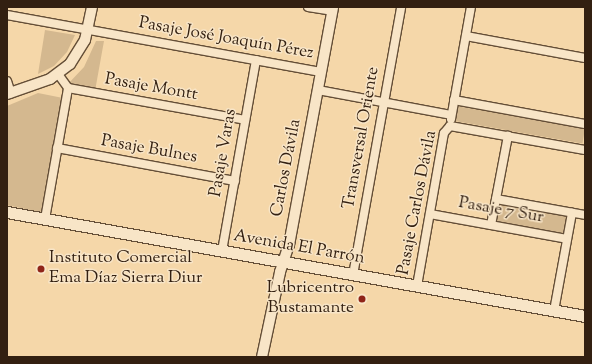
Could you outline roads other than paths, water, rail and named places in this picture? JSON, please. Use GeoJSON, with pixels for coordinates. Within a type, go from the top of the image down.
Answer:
{"type":"FeatureCollection","features":[{"type":"Feature","properties":{"kind":"main road","name":"Avenida El Parrón"},"geometry":{"type":"LineString","coordinates":[[7,212],[585,316]]}},
{"type":"Feature","properties":{"kind":"street"},"geometry":{"type":"LineString","coordinates":[[7,81],[9,94],[42,83],[58,74],[75,58],[88,30],[92,7]]}},
{"type":"Feature","properties":{"kind":"street"},"geometry":{"type":"LineString","coordinates":[[308,7],[333,9]]}},
{"type":"Feature","properties":{"kind":"street","name":"Transversal Oriente"},"geometry":{"type":"LineString","coordinates":[[353,275],[401,7]]}},
{"type":"Feature","properties":{"kind":"street"},"geometry":{"type":"LineString","coordinates":[[471,7],[450,126],[585,150]]}},
{"type":"Feature","properties":{"kind":"street","name":"Carlos Dávila"},"geometry":{"type":"LineString","coordinates":[[262,357],[284,262],[333,9]]}},
{"type":"Feature","properties":{"kind":"street","name":"Pasaje José Joaquín Pérez"},"geometry":{"type":"LineString","coordinates":[[7,15],[321,72]]}},
{"type":"Feature","properties":{"kind":"street"},"geometry":{"type":"LineString","coordinates":[[466,36],[585,58]]}},
{"type":"Feature","properties":{"kind":"street","name":"Pasaje Varas"},"geometry":{"type":"LineString","coordinates":[[222,251],[256,60]]}},
{"type":"Feature","properties":{"kind":"street"},"geometry":{"type":"LineString","coordinates":[[45,219],[68,88],[58,74]]}},
{"type":"Feature","properties":{"kind":"street","name":"Pasaje Montt"},"geometry":{"type":"LineString","coordinates":[[68,88],[245,120]]}},
{"type":"Feature","properties":{"kind":"street"},"geometry":{"type":"LineString","coordinates":[[318,90],[451,115]]}},
{"type":"Feature","properties":{"kind":"street"},"geometry":{"type":"LineString","coordinates":[[454,100],[585,124]]}},
{"type":"Feature","properties":{"kind":"street","name":"Pasaje Carlos Dávila"},"geometry":{"type":"LineString","coordinates":[[417,286],[444,133],[450,126]]}},
{"type":"Feature","properties":{"kind":"street"},"geometry":{"type":"LineString","coordinates":[[491,225],[508,136]]}},
{"type":"Feature","properties":{"kind":"street","name":"Pasaje Bulnes"},"geometry":{"type":"LineString","coordinates":[[57,148],[234,181]]}},
{"type":"Feature","properties":{"kind":"street"},"geometry":{"type":"LineString","coordinates":[[496,199],[585,215]]}},
{"type":"Feature","properties":{"kind":"street"},"geometry":{"type":"LineString","coordinates":[[554,311],[572,213]]}},
{"type":"Feature","properties":{"kind":"street","name":"Pasaje 7 Sur"},"geometry":{"type":"LineString","coordinates":[[430,214],[567,239]]}},
{"type":"Feature","properties":{"kind":"place","name":"Instituto Comercial Ema Díaz Sierra Diur"},"geometry":{"type":"Point","coordinates":[41,269]}},
{"type":"Feature","properties":{"kind":"place","name":"Lubricentro Bustamante"},"geometry":{"type":"Point","coordinates":[362,299]}}]}
